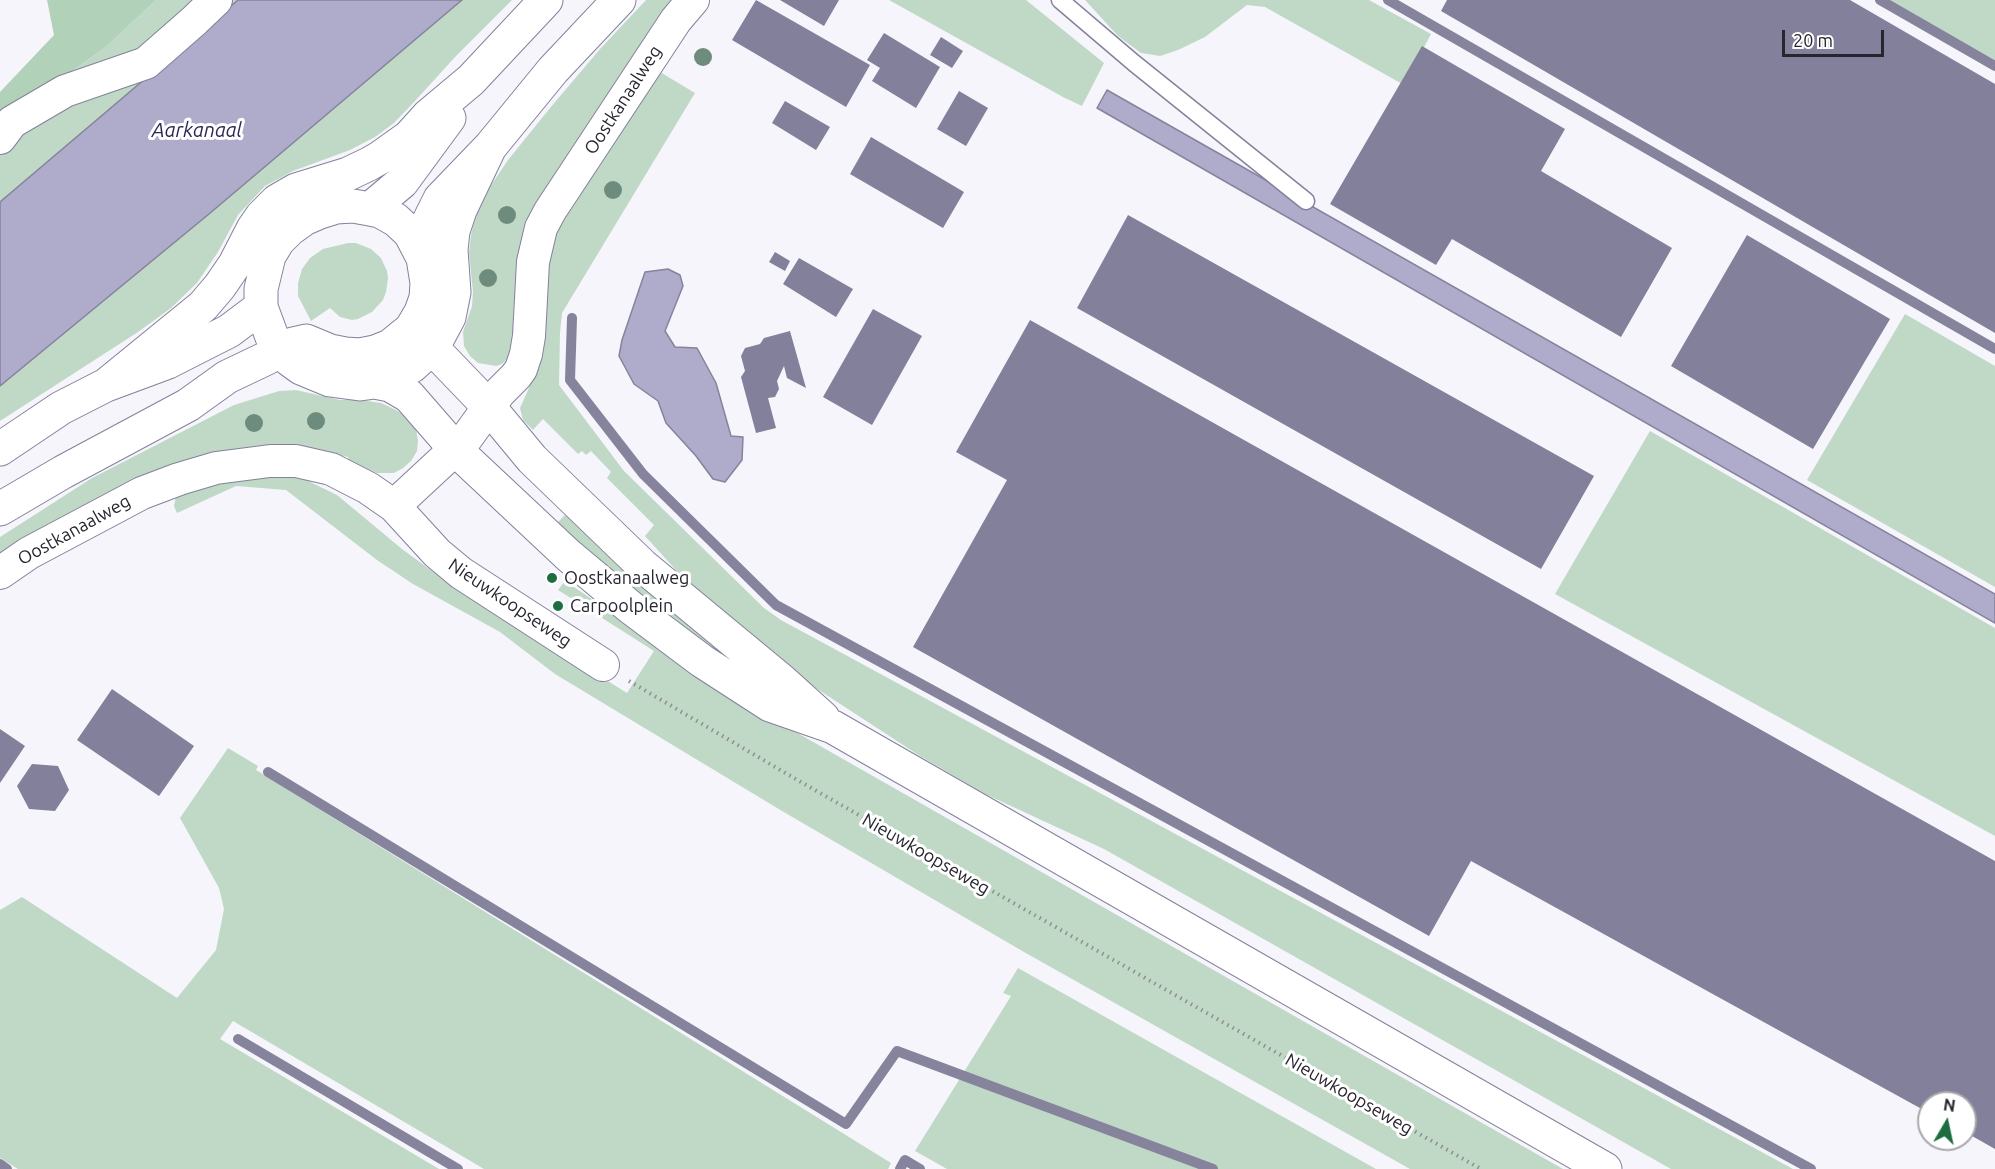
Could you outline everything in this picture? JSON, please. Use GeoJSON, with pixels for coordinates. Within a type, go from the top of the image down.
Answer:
{"type":"FeatureCollection","features":[{"type":"Feature","properties":{"kind":"main road"},"geometry":{"type":"LineString","coordinates":[[105,385],[203,306],[235,264],[262,216],[277,201],[296,190],[348,174],[381,157],[409,137],[428,116],[471,80],[546,0]]}},
{"type":"Feature","properties":{"kind":"main road"},"geometry":{"type":"LineString","coordinates":[[291,359],[293,344],[306,341],[330,351],[360,355],[390,346],[411,329],[426,298],[427,283],[451,243],[455,223],[490,147],[553,70],[619,0]]}},
{"type":"Feature","properties":{"kind":"main road"},"geometry":{"type":"LineString","coordinates":[[370,209],[402,182],[443,128],[471,80]]}},
{"type":"Feature","properties":{"kind":"main road"},"geometry":{"type":"LineString","coordinates":[[353,206],[388,216],[403,227],[438,262],[454,292],[449,317],[433,347],[423,357],[407,369],[375,382],[360,384],[315,375],[291,359],[272,337],[261,307],[264,273],[269,256],[278,242],[304,219],[328,210],[353,206]]}},
{"type":"Feature","properties":{"kind":"main road"},"geometry":{"type":"LineString","coordinates":[[0,449],[61,408],[105,385],[168,362],[229,331],[261,307]]}},
{"type":"Feature","properties":{"kind":"main road"},"geometry":{"type":"LineString","coordinates":[[421,312],[425,332],[433,347],[489,407],[532,459],[643,566],[782,681],[833,727]]}},
{"type":"Feature","properties":{"kind":"main road"},"geometry":{"type":"LineString","coordinates":[[0,509],[63,472],[188,405],[227,377],[291,359]]}},
{"type":"Feature","properties":{"kind":"main road"},"geometry":{"type":"LineString","coordinates":[[375,382],[390,385],[409,396],[456,450],[568,555],[630,607],[702,661],[770,705],[833,727],[1605,1169]]}},
{"type":"Feature","properties":{"kind":"street"},"geometry":{"type":"LineString","coordinates":[[0,138],[12,122],[65,91],[146,63],[216,0]]}},
{"type":"Feature","properties":{"kind":"street","name":"Oostkanaalweg"},"geometry":{"type":"LineString","coordinates":[[0,573],[29,552],[142,493],[216,468],[270,461],[296,461],[331,469],[368,488],[394,506],[456,450],[499,393],[516,376],[526,354],[533,262],[541,228],[663,39],[693,0]]}},
{"type":"Feature","properties":{"kind":"street","name":"Nieuwkoopseweg"},"geometry":{"type":"LineString","coordinates":[[394,506],[437,553],[461,573],[603,665]]}},
{"type":"Feature","properties":{"kind":"lane"},"geometry":{"type":"LineString","coordinates":[[1060,0],[1134,63],[1306,201]]}},
{"type":"Feature","properties":{"kind":"path","name":"Nieuwkoopseweg"},"geometry":{"type":"LineString","coordinates":[[603,665],[799,782],[1481,1169]]}},
{"type":"Feature","properties":{"kind":"green space"},"geometry":{"type":"Polygon","coordinates":[[[47,0],[156,0],[107,46],[0,123],[0,92],[54,35],[47,0]]]}},
{"type":"Feature","properties":{"kind":"green space"},"geometry":{"type":"Polygon","coordinates":[[[156,0],[238,0],[0,202],[0,123],[107,46],[156,0]]]}},
{"type":"Feature","properties":{"kind":"green space"},"geometry":{"type":"Polygon","coordinates":[[[462,0],[512,0],[394,123],[375,137],[350,150],[293,171],[265,186],[238,215],[218,252],[197,283],[171,308],[138,332],[0,421],[0,386],[209,214],[462,0]]]}},
{"type":"Feature","properties":{"kind":"green space"},"geometry":{"type":"Polygon","coordinates":[[[646,0],[676,0],[565,162],[509,357],[496,366],[478,363],[464,346],[463,332],[472,306],[469,253],[475,217],[481,200],[508,160],[550,108],[600,49],[646,0]]]}},
{"type":"Feature","properties":{"kind":"green space"},"geometry":{"type":"Polygon","coordinates":[[[889,0],[1026,0],[1104,63],[1082,106],[889,0]]]}},
{"type":"Feature","properties":{"kind":"green space"},"geometry":{"type":"Polygon","coordinates":[[[1085,0],[1369,0],[1431,34],[1404,85],[1265,7],[1247,5],[1205,37],[1160,56],[1141,53],[1118,36],[1085,0]]]}},
{"type":"Feature","properties":{"kind":"green space"},"geometry":{"type":"Polygon","coordinates":[[[1888,0],[1995,0],[1995,60],[1888,0]]]}},
{"type":"Feature","properties":{"kind":"green space"},"geometry":{"type":"Polygon","coordinates":[[[660,72],[695,93],[562,313],[559,385],[624,471],[764,608],[781,620],[1793,1169],[1671,1169],[1104,849],[985,794],[920,756],[808,683],[685,580],[645,536],[654,525],[607,478],[611,472],[591,451],[586,455],[582,451],[578,454],[543,419],[533,430],[523,420],[520,408],[537,370],[547,270],[557,228],[594,168],[605,156],[660,72]]]}},
{"type":"Feature","properties":{"kind":"green space"},"geometry":{"type":"Polygon","coordinates":[[[356,243],[371,249],[381,258],[388,278],[383,300],[372,312],[358,319],[340,317],[330,308],[311,321],[298,296],[298,283],[302,269],[310,258],[323,249],[356,243]]]}},
{"type":"Feature","properties":{"kind":"green space"},"geometry":{"type":"Polygon","coordinates":[[[1905,314],[1995,366],[1995,587],[1807,480],[1905,314]]]}},
{"type":"Feature","properties":{"kind":"green space"},"geometry":{"type":"Polygon","coordinates":[[[296,390],[340,400],[381,403],[396,410],[406,416],[416,429],[417,451],[411,461],[394,473],[377,473],[349,462],[348,457],[299,447],[0,555],[0,537],[92,478],[234,405],[279,391],[296,390]]]}},
{"type":"Feature","properties":{"kind":"green space"},"geometry":{"type":"Polygon","coordinates":[[[1650,431],[1995,628],[1995,836],[1555,594],[1650,431]]]}},
{"type":"Feature","properties":{"kind":"green space"},"geometry":{"type":"Polygon","coordinates":[[[283,475],[304,479],[337,495],[432,571],[627,693],[654,651],[558,590],[565,581],[757,710],[1563,1169],[1410,1169],[1024,952],[782,811],[555,674],[500,632],[413,584],[377,560],[286,490],[236,486],[177,513],[174,506],[176,496],[205,484],[283,475]]]}},
{"type":"Feature","properties":{"kind":"green space"},"geometry":{"type":"Polygon","coordinates":[[[569,511],[738,659],[738,674],[553,527],[569,511]]]}},
{"type":"Feature","properties":{"kind":"green space"},"geometry":{"type":"Polygon","coordinates":[[[228,748],[258,766],[256,770],[891,1163],[888,1169],[484,1169],[233,1021],[220,1039],[439,1169],[18,1169],[0,1158],[0,910],[22,897],[177,998],[216,950],[224,909],[219,888],[180,818],[228,748]]]}},
{"type":"Feature","properties":{"kind":"green space"},"geometry":{"type":"Polygon","coordinates":[[[1018,968],[1376,1169],[947,1169],[915,1151],[1011,996],[1003,993],[1018,968]]]}},
{"type":"Feature","properties":{"kind":"water","name":"Aarkanaal"},"geometry":{"type":"Polygon","coordinates":[[[238,0],[462,0],[209,214],[0,386],[0,202],[238,0]]]}},
{"type":"Feature","properties":{"kind":"water"},"geometry":{"type":"Polygon","coordinates":[[[1107,90],[1995,594],[1995,623],[1097,108],[1107,90]]]}},
{"type":"Feature","properties":{"kind":"water"},"geometry":{"type":"Polygon","coordinates":[[[668,269],[680,275],[683,286],[665,331],[675,347],[697,348],[716,383],[731,436],[743,437],[742,460],[725,482],[713,479],[666,423],[658,401],[634,384],[619,356],[622,340],[645,272],[668,269]]]}},
{"type":"Feature","properties":{"kind":"building"},"geometry":{"type":"Polygon","coordinates":[[[756,0],[870,65],[846,107],[732,40],[756,0]]]}},
{"type":"Feature","properties":{"kind":"building"},"geometry":{"type":"Polygon","coordinates":[[[780,0],[839,0],[824,26],[780,0]]]}},
{"type":"Feature","properties":{"kind":"building"},"geometry":{"type":"Polygon","coordinates":[[[1447,0],[1850,0],[1995,84],[1995,333],[1441,11],[1447,0]]]}},
{"type":"Feature","properties":{"kind":"building"},"geometry":{"type":"Polygon","coordinates":[[[884,33],[940,67],[916,108],[872,81],[880,68],[867,60],[884,33]]]}},
{"type":"Feature","properties":{"kind":"building"},"geometry":{"type":"Polygon","coordinates":[[[941,37],[963,51],[952,68],[930,55],[941,37]]]}},
{"type":"Feature","properties":{"kind":"building"},"geometry":{"type":"Polygon","coordinates":[[[1422,46],[1565,129],[1541,171],[1672,248],[1621,337],[1452,239],[1436,265],[1330,204],[1422,46]]]}},
{"type":"Feature","properties":{"kind":"building"},"geometry":{"type":"Polygon","coordinates":[[[959,91],[988,108],[966,146],[937,129],[959,91]]]}},
{"type":"Feature","properties":{"kind":"building"},"geometry":{"type":"Polygon","coordinates":[[[785,101],[830,127],[816,150],[772,123],[785,101]]]}},
{"type":"Feature","properties":{"kind":"building"},"geometry":{"type":"Polygon","coordinates":[[[871,137],[964,192],[943,228],[850,174],[871,137]]]}},
{"type":"Feature","properties":{"kind":"building"},"geometry":{"type":"Polygon","coordinates":[[[1128,215],[1594,476],[1541,569],[1077,308],[1128,215]]]}},
{"type":"Feature","properties":{"kind":"building"},"geometry":{"type":"Polygon","coordinates":[[[1747,235],[1890,319],[1813,449],[1671,366],[1747,235]]]}},
{"type":"Feature","properties":{"kind":"building"},"geometry":{"type":"Polygon","coordinates":[[[775,252],[790,261],[785,271],[769,262],[775,252]]]}},
{"type":"Feature","properties":{"kind":"building"},"geometry":{"type":"Polygon","coordinates":[[[799,258],[853,289],[836,317],[783,284],[799,258]]]}},
{"type":"Feature","properties":{"kind":"building"},"geometry":{"type":"Polygon","coordinates":[[[873,309],[922,336],[872,425],[823,397],[873,309]]]}},
{"type":"Feature","properties":{"kind":"building"},"geometry":{"type":"Polygon","coordinates":[[[1030,320],[1995,861],[1995,1149],[1977,1139],[1977,1091],[1917,1091],[1917,1106],[1471,861],[1429,936],[913,647],[1007,480],[956,452],[1030,320]]]}},
{"type":"Feature","properties":{"kind":"building"},"geometry":{"type":"Polygon","coordinates":[[[790,331],[806,388],[787,378],[784,366],[777,381],[779,389],[775,397],[768,398],[776,428],[756,433],[741,377],[745,371],[741,356],[745,348],[760,344],[764,338],[790,331]]]}},
{"type":"Feature","properties":{"kind":"building"},"geometry":{"type":"Polygon","coordinates":[[[112,689],[194,746],[159,796],[77,740],[112,689]]]}},
{"type":"Feature","properties":{"kind":"building"},"geometry":{"type":"Polygon","coordinates":[[[0,729],[25,746],[0,783],[0,729]]]}},
{"type":"Feature","properties":{"kind":"building"},"geometry":{"type":"Polygon","coordinates":[[[32,764],[58,766],[69,790],[55,811],[29,809],[17,786],[32,764]]]}},
{"type":"Feature","properties":{"kind":"waterway"},"geometry":{"type":"LineString","coordinates":[[1388,0],[1995,349]]}},
{"type":"Feature","properties":{"kind":"waterway"},"geometry":{"type":"LineString","coordinates":[[1880,0],[1995,66]]}},
{"type":"Feature","properties":{"kind":"waterway"},"geometry":{"type":"LineString","coordinates":[[572,318],[570,380],[643,474],[776,605],[1811,1169]]}},
{"type":"Feature","properties":{"kind":"waterway"},"geometry":{"type":"LineString","coordinates":[[268,772],[846,1124],[897,1051],[1213,1169]]}},
{"type":"Feature","properties":{"kind":"waterway"},"geometry":{"type":"LineString","coordinates":[[238,1039],[458,1169]]}},
{"type":"Feature","properties":{"kind":"waterway"},"geometry":{"type":"LineString","coordinates":[[900,1169],[905,1160],[920,1169]]}},
{"type":"Feature","properties":{"kind":"waterway"},"geometry":{"type":"LineString","coordinates":[[0,1164],[7,1169]]}},
{"type":"Feature","properties":{"kind":"place","name":"Oostkanaalweg"},"geometry":{"type":"Point","coordinates":[552,578]}},
{"type":"Feature","properties":{"kind":"place","name":"Carpoolplein"},"geometry":{"type":"Point","coordinates":[558,606]}}]}
